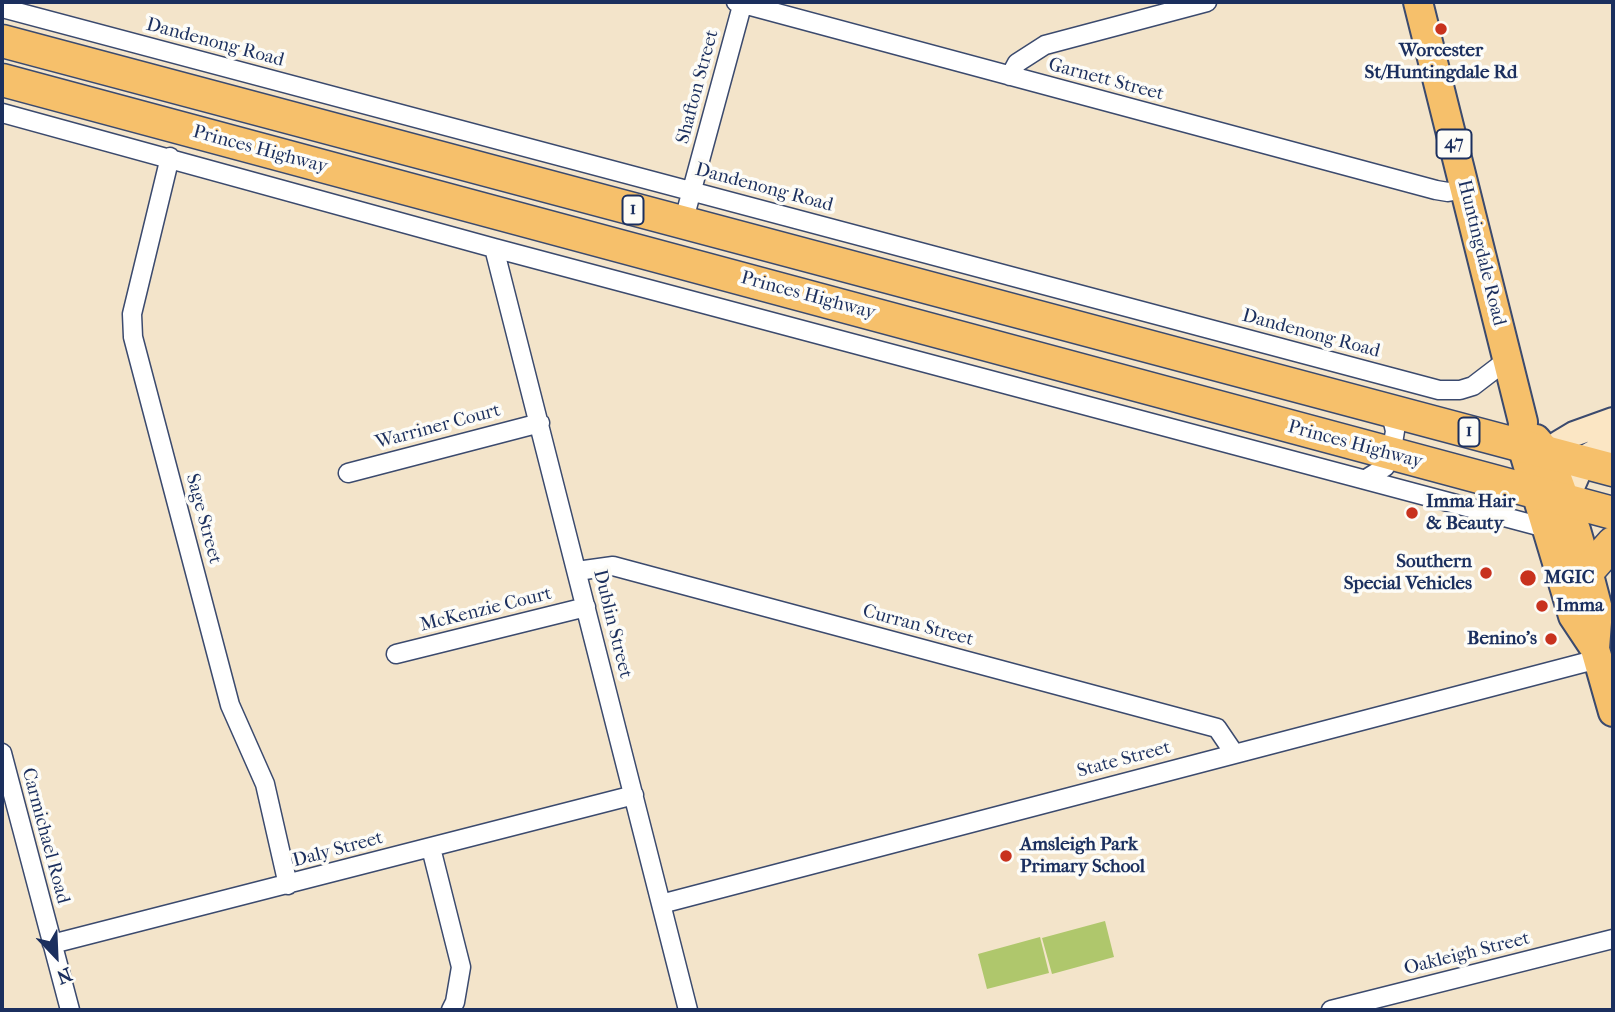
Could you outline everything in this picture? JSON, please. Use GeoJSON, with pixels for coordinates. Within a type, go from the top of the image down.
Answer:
{"type":"FeatureCollection","features":[{"type":"Feature","properties":{"kind":"highway","name":"Princes Highway"},"geometry":{"type":"LineString","coordinates":[[2,40],[1390,410],[1531,441],[1583,462],[1613,470]]}},
{"type":"Feature","properties":{"kind":"highway","name":"Princes Highway"},"geometry":{"type":"LineString","coordinates":[[2,80],[1613,513]]}},
{"type":"Feature","properties":{"kind":"highway"},"geometry":{"type":"LineString","coordinates":[[1588,571],[1613,543]]}},
{"type":"Feature","properties":{"kind":"main road","name":"Huntingdale Road"},"geometry":{"type":"LineString","coordinates":[[1418,2],[1507,360],[1531,441],[1535,492],[1573,616],[1597,654]]}},
{"type":"Feature","properties":{"kind":"main road","name":"Huntingdale Road"},"geometry":{"type":"LineString","coordinates":[[1531,441],[1566,501],[1588,571],[1598,609],[1597,654],[1613,712]]}},
{"type":"Feature","properties":{"kind":"street","name":"Garnett Street"},"geometry":{"type":"LineString","coordinates":[[740,2],[1436,190],[1448,192],[1465,189]]}},
{"type":"Feature","properties":{"kind":"street","name":"Shafton Street"},"geometry":{"type":"LineString","coordinates":[[684,223],[740,2]]}},
{"type":"Feature","properties":{"kind":"street"},"geometry":{"type":"LineString","coordinates":[[1010,75],[1017,62],[1045,45],[1207,2]]}},
{"type":"Feature","properties":{"kind":"street"},"geometry":{"type":"LineString","coordinates":[[2,40],[8,7]]}},
{"type":"Feature","properties":{"kind":"street","name":"Dandenong Road"},"geometry":{"type":"LineString","coordinates":[[8,7],[1439,390],[1460,390],[1473,386],[1507,360]]}},
{"type":"Feature","properties":{"kind":"street"},"geometry":{"type":"LineString","coordinates":[[2,113],[494,248],[1546,528]]}},
{"type":"Feature","properties":{"kind":"street","name":"Sage Street"},"geometry":{"type":"LineString","coordinates":[[170,157],[132,314],[134,337],[230,705],[265,785],[288,885]]}},
{"type":"Feature","properties":{"kind":"street","name":"Dublin Street"},"geometry":{"type":"LineString","coordinates":[[494,248],[688,1010]]}},
{"type":"Feature","properties":{"kind":"street"},"geometry":{"type":"LineString","coordinates":[[805,330],[815,298]]}},
{"type":"Feature","properties":{"kind":"street"},"geometry":{"type":"LineString","coordinates":[[1366,479],[1385,467],[1391,455],[1395,432],[1390,410]]}},
{"type":"Feature","properties":{"kind":"street"},"geometry":{"type":"LineString","coordinates":[[1531,441],[1559,443],[1574,434],[1613,420]]}},
{"type":"Feature","properties":{"kind":"street","name":"Warriner Court"},"geometry":{"type":"LineString","coordinates":[[348,472],[540,423]]}},
{"type":"Feature","properties":{"kind":"street"},"geometry":{"type":"LineString","coordinates":[[1566,501],[1583,462],[1613,441]]}},
{"type":"Feature","properties":{"kind":"street","name":"Curran Street"},"geometry":{"type":"LineString","coordinates":[[577,571],[613,566],[1217,728],[1234,753]]}},
{"type":"Feature","properties":{"kind":"street","name":"McKenzie Court"},"geometry":{"type":"LineString","coordinates":[[396,654],[586,607]]}},
{"type":"Feature","properties":{"kind":"street","name":"State Street"},"geometry":{"type":"LineString","coordinates":[[662,904],[1597,654]]}},
{"type":"Feature","properties":{"kind":"street","name":"Carmichael Road"},"geometry":{"type":"LineString","coordinates":[[2,753],[70,1010]]}},
{"type":"Feature","properties":{"kind":"street","name":"Daly Street"},"geometry":{"type":"LineString","coordinates":[[52,944],[634,795]]}},
{"type":"Feature","properties":{"kind":"street"},"geometry":{"type":"LineString","coordinates":[[431,848],[461,967],[451,1010]]}},
{"type":"Feature","properties":{"kind":"street","name":"Oakleigh Street"},"geometry":{"type":"LineString","coordinates":[[1331,1010],[1613,939]]}},
{"type":"Feature","properties":{"kind":"green space"},"geometry":{"type":"Polygon","coordinates":[[[1105,921],[1114,957],[1052,974],[1042,938],[1105,921]]]}},
{"type":"Feature","properties":{"kind":"green space"},"geometry":{"type":"Polygon","coordinates":[[[1040,937],[1049,973],[987,989],[978,954],[1040,937]]]}},
{"type":"Feature","properties":{"kind":"place","name":"Worcester St/Huntingdale Rd"},"geometry":{"type":"Point","coordinates":[1441,29]}},
{"type":"Feature","properties":{"kind":"place","name":"Imma Hair & Beauty"},"geometry":{"type":"Point","coordinates":[1412,513]}},
{"type":"Feature","properties":{"kind":"place","name":"Southern Special Vehicles"},"geometry":{"type":"Point","coordinates":[1486,573]}},
{"type":"Feature","properties":{"kind":"place","name":"MGIC"},"geometry":{"type":"Point","coordinates":[1528,578]}},
{"type":"Feature","properties":{"kind":"place","name":"Imma"},"geometry":{"type":"Point","coordinates":[1542,606]}},
{"type":"Feature","properties":{"kind":"place","name":"Benino's"},"geometry":{"type":"Point","coordinates":[1551,639]}},
{"type":"Feature","properties":{"kind":"place","name":"Amsleigh Park Primary School"},"geometry":{"type":"Point","coordinates":[1006,856]}}]}
